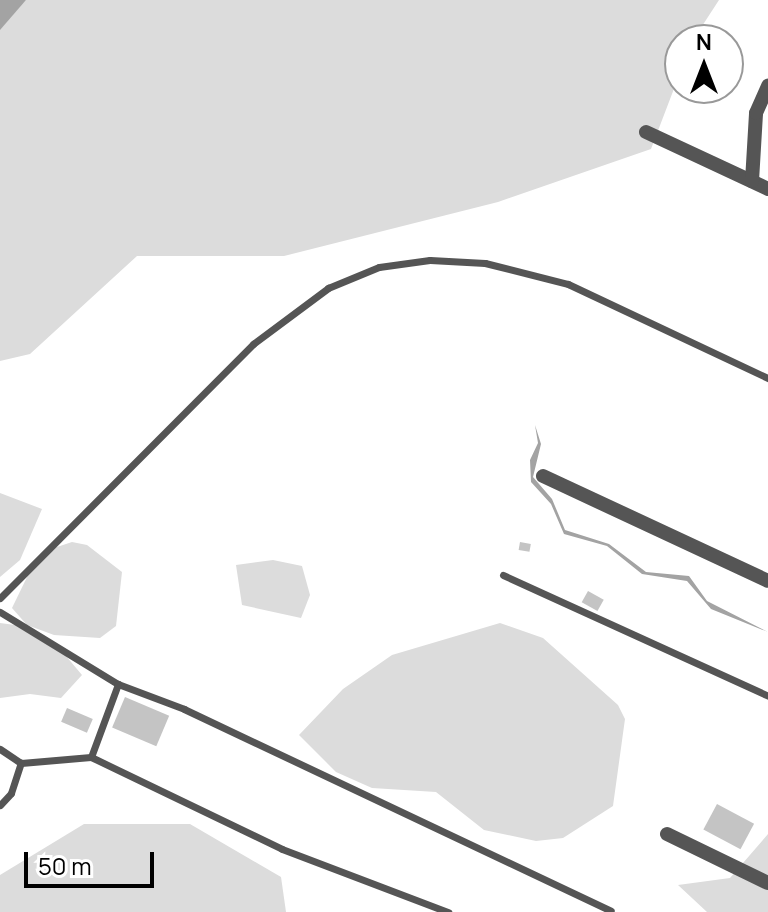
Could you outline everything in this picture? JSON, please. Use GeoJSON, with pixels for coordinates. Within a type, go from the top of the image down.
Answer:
{"type":"FeatureCollection","features":[{"type":"Feature","properties":{"kind":"street"},"geometry":{"type":"LineString","coordinates":[[752,181],[756,113],[768,86]]}},
{"type":"Feature","properties":{"kind":"street"},"geometry":{"type":"LineString","coordinates":[[646,132],[768,189]]}},
{"type":"Feature","properties":{"kind":"street"},"geometry":{"type":"LineString","coordinates":[[543,476],[768,581]]}},
{"type":"Feature","properties":{"kind":"street"},"geometry":{"type":"LineString","coordinates":[[667,834],[768,883]]}},
{"type":"Feature","properties":{"kind":"lane"},"geometry":{"type":"LineString","coordinates":[[0,598],[253,344],[328,288],[379,267],[430,260],[485,263],[568,284],[768,378]]}},
{"type":"Feature","properties":{"kind":"lane"},"geometry":{"type":"LineString","coordinates":[[503,575],[768,696]]}},
{"type":"Feature","properties":{"kind":"lane"},"geometry":{"type":"LineString","coordinates":[[0,612],[118,684],[184,709],[611,911]]}},
{"type":"Feature","properties":{"kind":"lane"},"geometry":{"type":"LineString","coordinates":[[91,757],[118,684]]}},
{"type":"Feature","properties":{"kind":"lane"},"geometry":{"type":"LineString","coordinates":[[0,749],[21,763],[91,757],[282,849],[448,912]]}},
{"type":"Feature","properties":{"kind":"lane"},"geometry":{"type":"LineString","coordinates":[[0,805],[11,793],[21,763]]}},
{"type":"Feature","properties":{"kind":"shaded area"},"geometry":{"type":"Polygon","coordinates":[[[0,0],[26,0],[0,30],[0,0]]]}},
{"type":"Feature","properties":{"kind":"shaded area"},"geometry":{"type":"Polygon","coordinates":[[[26,0],[719,0],[703,24],[664,24],[664,104],[668,104],[651,149],[498,202],[284,256],[137,256],[30,354],[0,361],[0,20],[26,0]]]}},
{"type":"Feature","properties":{"kind":"shaded area"},"geometry":{"type":"Polygon","coordinates":[[[535,425],[541,444],[533,477],[552,499],[565,530],[609,544],[646,572],[689,576],[707,601],[768,632],[711,609],[687,581],[642,574],[607,546],[564,534],[551,504],[531,482],[530,460],[538,443],[535,425]]]}},
{"type":"Feature","properties":{"kind":"shaded area"},"geometry":{"type":"Polygon","coordinates":[[[0,493],[42,509],[20,560],[0,577],[0,493]]]}},
{"type":"Feature","properties":{"kind":"shaded area"},"geometry":{"type":"Polygon","coordinates":[[[72,542],[87,545],[122,572],[116,626],[100,638],[54,635],[27,625],[12,608],[29,573],[51,549],[72,542]]]}},
{"type":"Feature","properties":{"kind":"shaded area"},"geometry":{"type":"Polygon","coordinates":[[[273,560],[302,566],[310,595],[301,618],[242,605],[236,565],[273,560]]]}},
{"type":"Feature","properties":{"kind":"shaded area"},"geometry":{"type":"Polygon","coordinates":[[[0,623],[15,625],[66,656],[82,675],[61,698],[30,694],[0,698],[0,623]]]}},
{"type":"Feature","properties":{"kind":"shaded area"},"geometry":{"type":"Polygon","coordinates":[[[500,623],[543,638],[618,705],[625,719],[613,806],[563,838],[536,841],[484,830],[436,792],[372,788],[336,772],[299,735],[343,689],[392,655],[500,623]]]}},
{"type":"Feature","properties":{"kind":"shaded area"},"geometry":{"type":"Polygon","coordinates":[[[84,824],[190,824],[281,877],[286,912],[0,912],[0,875],[84,824]]]}},
{"type":"Feature","properties":{"kind":"shaded area"},"geometry":{"type":"Polygon","coordinates":[[[768,834],[768,912],[707,912],[678,885],[730,878],[768,834]]]}},
{"type":"Feature","properties":{"kind":"building"},"geometry":{"type":"Polygon","coordinates":[[[520,542],[531,544],[529,552],[519,550],[520,542]]]}},
{"type":"Feature","properties":{"kind":"building"},"geometry":{"type":"Polygon","coordinates":[[[588,591],[604,600],[597,611],[582,602],[588,591]]]}},
{"type":"Feature","properties":{"kind":"building"},"geometry":{"type":"Polygon","coordinates":[[[125,697],[169,716],[156,746],[112,727],[125,697]]]}},
{"type":"Feature","properties":{"kind":"building"},"geometry":{"type":"Polygon","coordinates":[[[67,708],[93,719],[87,733],[61,722],[67,708]]]}},
{"type":"Feature","properties":{"kind":"building"},"geometry":{"type":"Polygon","coordinates":[[[717,804],[754,824],[740,849],[703,830],[717,804]]]}}]}
